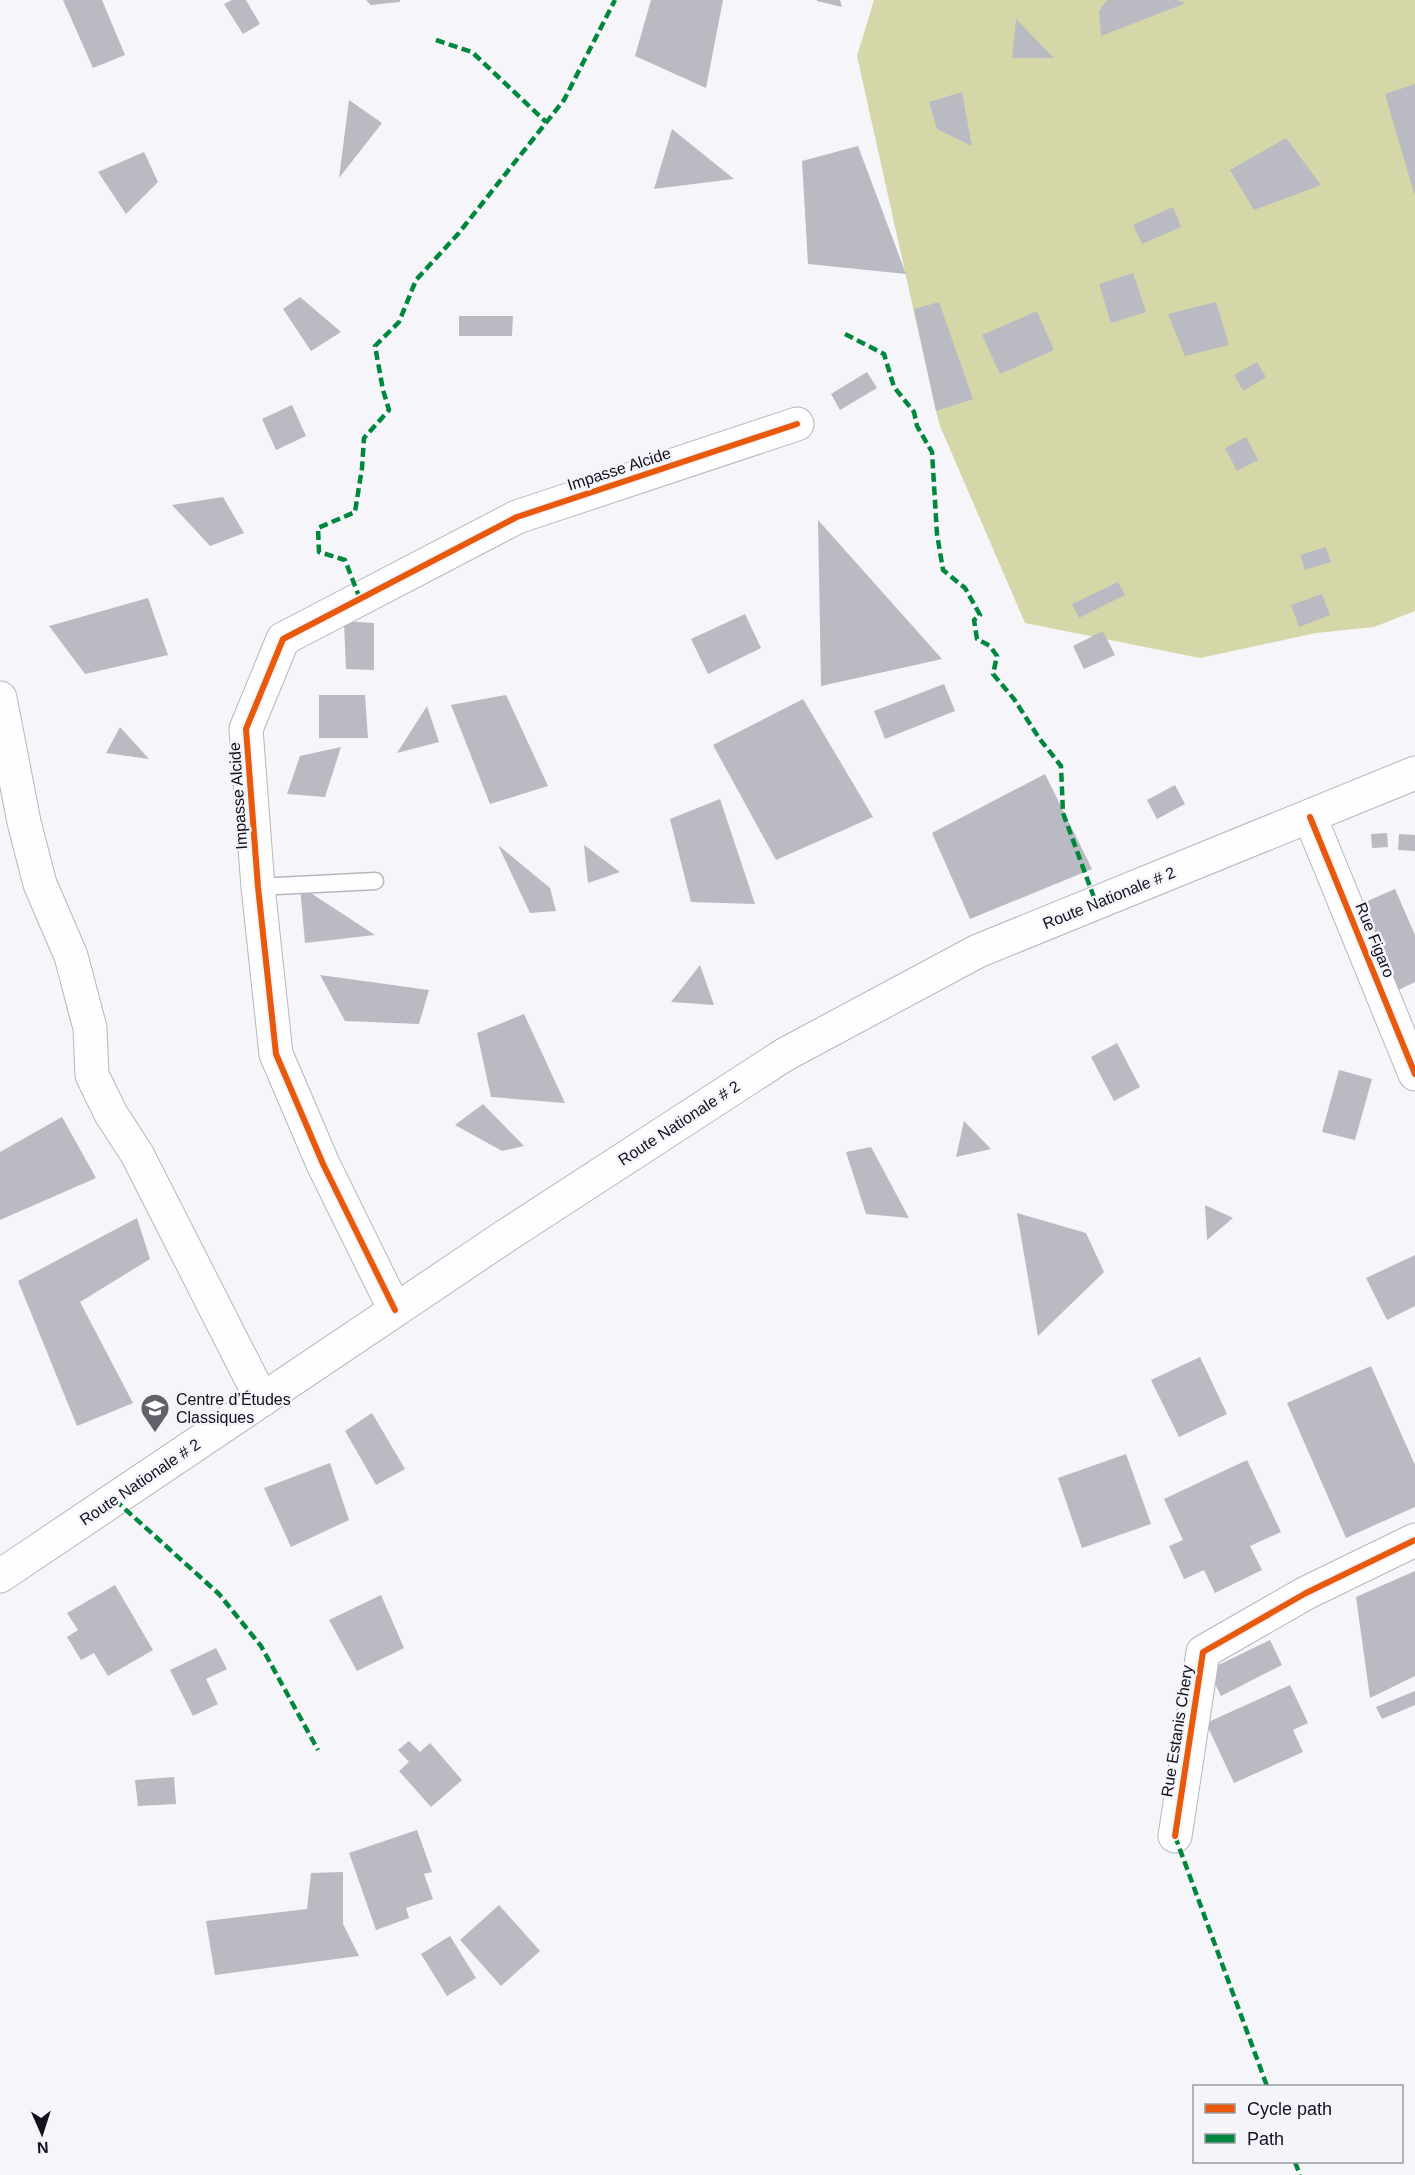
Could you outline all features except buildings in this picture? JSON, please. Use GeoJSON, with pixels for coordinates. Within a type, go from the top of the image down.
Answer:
{"type":"FeatureCollection","features":[{"type":"Feature","properties":{"kind":"street","name":"Impasse Alcide"},"geometry":{"type":"LineString","coordinates":[[395,1311],[323,1164],[276,1054],[258,887],[246,729],[283,639],[517,517],[797,424]]}},
{"type":"Feature","properties":{"kind":"street"},"geometry":{"type":"LineString","coordinates":[[0,698],[24,822],[38,874],[71,956],[90,1028],[92,1075],[111,1114],[137,1154],[262,1400]]}},
{"type":"Feature","properties":{"kind":"street","name":"Route Nationale # 2"},"geometry":{"type":"LineString","coordinates":[[0,1576],[395,1311],[784,1055],[978,951],[1415,773]]}},
{"type":"Feature","properties":{"kind":"street","name":"Rue Figaro"},"geometry":{"type":"LineString","coordinates":[[1311,817],[1408,1037],[1415,1074]]}},
{"type":"Feature","properties":{"kind":"street","name":"Rue Estanis Chery"},"geometry":{"type":"LineString","coordinates":[[1175,1836],[1203,1653],[1306,1593],[1415,1540]]}},
{"type":"Feature","properties":{"kind":"lane"},"geometry":{"type":"LineString","coordinates":[[258,887],[375,881]]}},
{"type":"Feature","properties":{"kind":"green space"},"geometry":{"type":"Polygon","coordinates":[[[874,0],[1415,0],[1415,611],[1374,627],[1316,633],[1200,658],[1025,623],[940,426],[936,411],[857,56],[874,0]]]}},
{"type":"Feature","properties":{"kind":"marked path"},"geometry":{"type":"LineString","coordinates":[[360,599],[345,560],[319,552],[318,528],[355,512],[364,438],[389,410],[375,346],[399,322],[416,280],[458,234],[564,100],[615,0]]}},
{"type":"Feature","properties":{"kind":"marked path"},"geometry":{"type":"LineString","coordinates":[[436,40],[472,52],[546,122]]}},
{"type":"Feature","properties":{"kind":"marked path"},"geometry":{"type":"LineString","coordinates":[[845,334],[884,354],[894,387],[914,412],[917,426],[932,452],[937,534],[943,570],[965,588],[980,615],[974,620],[977,639],[990,646],[997,656],[993,674],[1014,699],[1039,738],[1061,766],[1063,813],[1096,903]]}},
{"type":"Feature","properties":{"kind":"marked path"},"geometry":{"type":"LineString","coordinates":[[115,1500],[219,1594],[261,1646],[318,1750]]}},
{"type":"Feature","properties":{"kind":"marked path"},"geometry":{"type":"LineString","coordinates":[[1175,1836],[1267,2085]]}},
{"type":"Feature","properties":{"kind":"marked path"},"geometry":{"type":"LineString","coordinates":[[1295,2163],[1300,2175]]}},
{"type":"Feature","properties":{"kind":"cycle path"},"geometry":{"type":"LineString","coordinates":[[395,1310],[323,1164],[276,1054],[258,887],[246,729],[283,639],[517,517],[797,424]]}},
{"type":"Feature","properties":{"kind":"cycle path"},"geometry":{"type":"LineString","coordinates":[[1310,817],[1415,1074]]}},
{"type":"Feature","properties":{"kind":"cycle path"},"geometry":{"type":"LineString","coordinates":[[1175,1836],[1203,1652],[1306,1593],[1415,1540]]}},
{"type":"Feature","properties":{"kind":"place","name":"Centre d’Études Classiques"},"geometry":{"type":"Point","coordinates":[155,1434]}}]}
